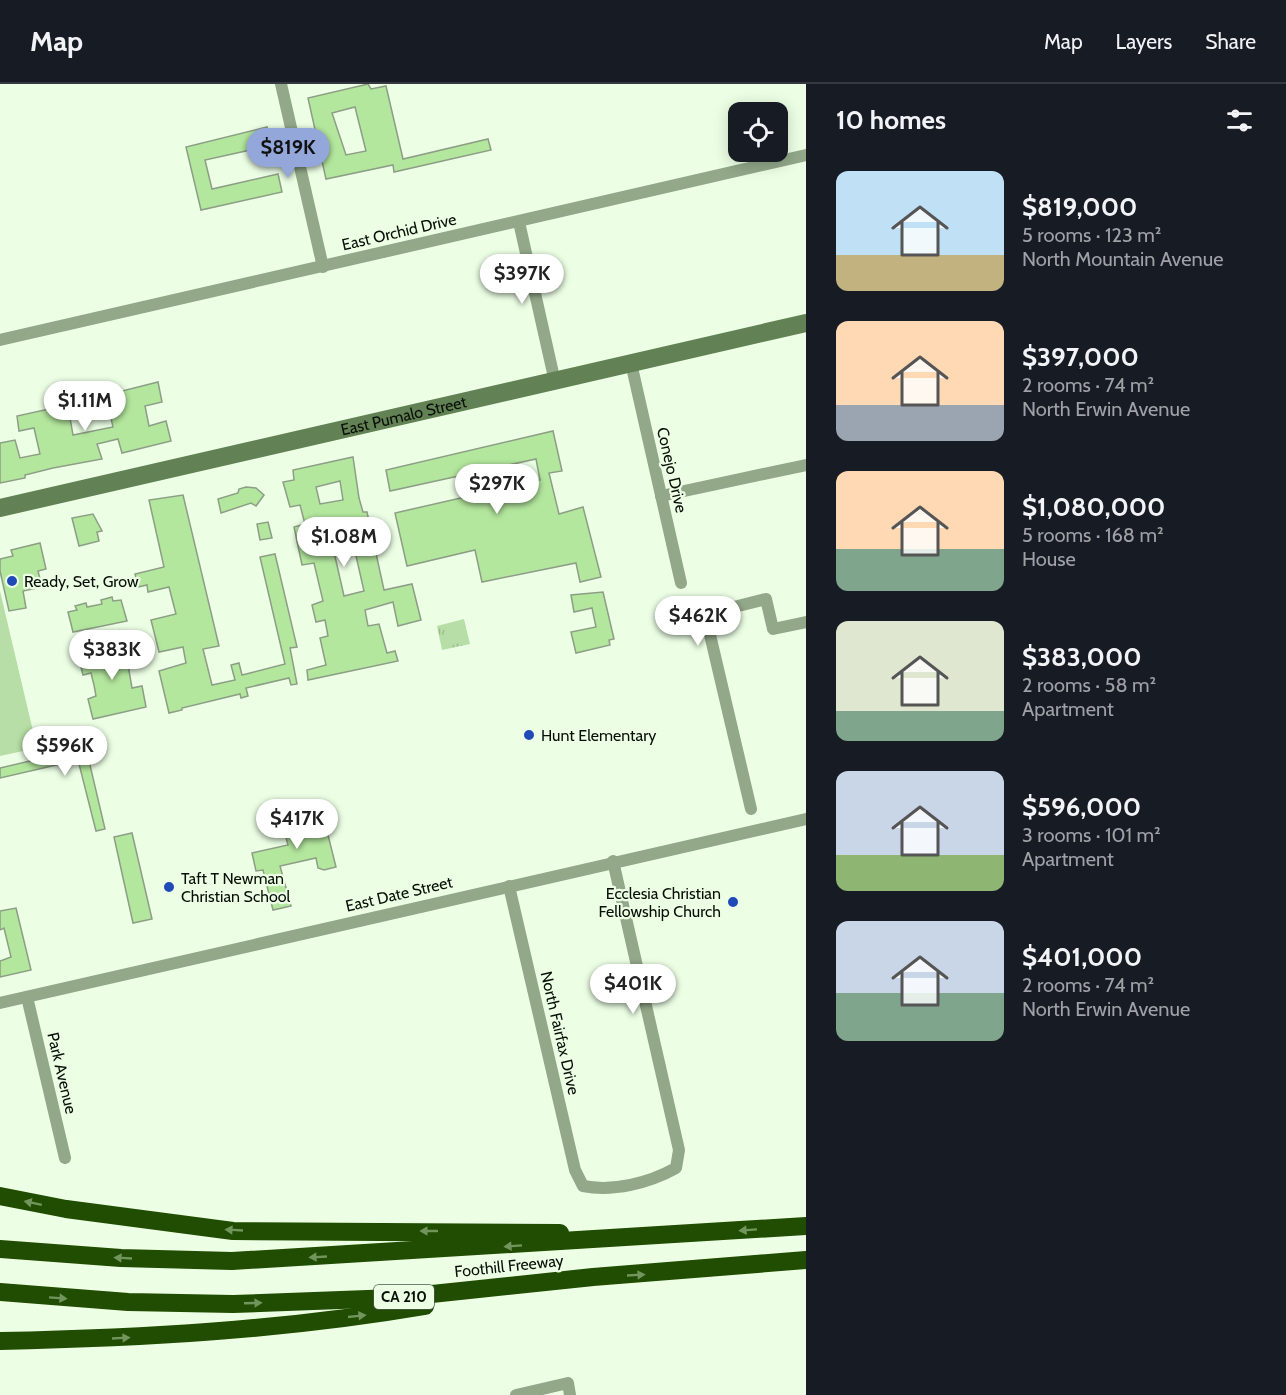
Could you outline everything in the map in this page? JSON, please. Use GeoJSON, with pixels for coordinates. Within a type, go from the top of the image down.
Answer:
{"type":"FeatureCollection","features":[{"type":"Feature","properties":{"kind":"highway"},"geometry":{"type":"LineString","coordinates":[[0,1196],[177,1226],[233,1231],[522,1231],[655,1237]]}},
{"type":"Feature","properties":{"kind":"highway","name":"Foothill Freeway"},"geometry":{"type":"LineString","coordinates":[[0,1249],[121,1258],[232,1261],[806,1226]]}},
{"type":"Feature","properties":{"kind":"highway","name":"Foothill Freeway"},"geometry":{"type":"LineString","coordinates":[[0,1292],[128,1302],[233,1304],[394,1298],[806,1260]]}},
{"type":"Feature","properties":{"kind":"highway"},"geometry":{"type":"LineString","coordinates":[[0,1341],[188,1333],[379,1314],[593,1278]]}},
{"type":"Feature","properties":{"kind":"street"},"geometry":{"type":"LineString","coordinates":[[281,84],[323,267]]}},
{"type":"Feature","properties":{"kind":"street","name":"East Orchid Drive"},"geometry":{"type":"LineString","coordinates":[[0,340],[806,155]]}},
{"type":"Feature","properties":{"kind":"street"},"geometry":{"type":"LineString","coordinates":[[519,222],[555,381]]}},
{"type":"Feature","properties":{"kind":"street","name":"East Pumalo Street"},"geometry":{"type":"LineString","coordinates":[[0,508],[806,323]]}},
{"type":"Feature","properties":{"kind":"street","name":"Conejo Drive"},"geometry":{"type":"LineString","coordinates":[[632,363],[681,583]]}},
{"type":"Feature","properties":{"kind":"street"},"geometry":{"type":"LineString","coordinates":[[662,496],[806,465]]}},
{"type":"Feature","properties":{"kind":"street"},"geometry":{"type":"LineString","coordinates":[[751,809],[707,622],[714,612],[766,599],[773,629],[806,622]]}},
{"type":"Feature","properties":{"kind":"street","name":"East Date Street"},"geometry":{"type":"LineString","coordinates":[[0,1003],[613,861],[806,819]]}},
{"type":"Feature","properties":{"kind":"street","name":"North Fairfax Drive"},"geometry":{"type":"LineString","coordinates":[[509,886],[575,1170],[583,1186],[603,1190],[662,1176],[676,1168],[680,1150],[613,861]]}},
{"type":"Feature","properties":{"kind":"street","name":"Park Avenue"},"geometry":{"type":"LineString","coordinates":[[27,997],[65,1158]]}},
{"type":"Feature","properties":{"kind":"street"},"geometry":{"type":"LineString","coordinates":[[516,1395],[569,1389]]}},
{"type":"Feature","properties":{"kind":"green space"},"geometry":{"type":"Polygon","coordinates":[[[0,591],[37,748],[0,756],[0,591]]]}},
{"type":"Feature","properties":{"kind":"green space"},"geometry":{"type":"Polygon","coordinates":[[[464,619],[470,644],[442,650],[437,626],[464,619]]]}},
{"type":"Feature","properties":{"kind":"building"},"geometry":{"type":"Polygon","coordinates":[[[368,84],[371,89],[386,86],[403,159],[488,139],[491,150],[394,172],[393,165],[326,179],[308,98],[368,84]],[[355,107],[332,113],[346,155],[366,151],[355,107]]]}},
{"type":"Feature","properties":{"kind":"building"},"geometry":{"type":"Polygon","coordinates":[[[267,127],[271,143],[268,144],[269,149],[255,151],[255,149],[205,160],[212,189],[278,174],[282,192],[201,210],[186,147],[267,127]]]}},
{"type":"Feature","properties":{"kind":"building"},"geometry":{"type":"Polygon","coordinates":[[[158,382],[162,402],[145,406],[149,426],[166,421],[171,441],[122,453],[118,439],[97,444],[102,459],[53,468],[25,475],[25,478],[0,483],[0,443],[15,440],[20,458],[40,454],[34,428],[19,431],[17,416],[122,393],[122,391],[158,382]],[[109,410],[70,418],[73,435],[113,427],[109,410]]]}},
{"type":"Feature","properties":{"kind":"building"},"geometry":{"type":"Polygon","coordinates":[[[553,431],[562,471],[549,473],[559,514],[583,507],[601,577],[580,582],[576,563],[482,582],[475,550],[407,566],[395,513],[540,480],[536,459],[390,491],[386,470],[553,431]]]}},
{"type":"Feature","properties":{"kind":"building"},"geometry":{"type":"Polygon","coordinates":[[[353,457],[359,498],[363,512],[367,512],[384,590],[412,584],[421,620],[398,626],[393,602],[365,610],[368,626],[379,624],[387,653],[395,651],[398,661],[308,680],[307,670],[326,665],[320,638],[328,636],[325,620],[316,622],[312,605],[323,601],[314,563],[302,565],[294,527],[305,524],[300,505],[290,507],[283,482],[294,480],[293,470],[353,457]],[[340,481],[316,487],[320,504],[343,500],[340,481]],[[354,547],[334,552],[344,596],[364,591],[354,547]]]}},
{"type":"Feature","properties":{"kind":"building"},"geometry":{"type":"Polygon","coordinates":[[[256,488],[264,495],[256,506],[251,503],[221,513],[218,499],[238,493],[239,489],[256,488]]]}},
{"type":"Feature","properties":{"kind":"building"},"geometry":{"type":"Polygon","coordinates":[[[183,495],[219,646],[203,649],[212,685],[235,680],[231,665],[239,663],[242,675],[285,664],[260,557],[275,554],[297,647],[290,648],[297,684],[291,685],[289,678],[246,688],[248,696],[241,698],[240,694],[169,713],[159,671],[186,663],[183,647],[159,652],[151,620],[176,614],[169,587],[148,592],[147,585],[138,587],[135,574],[164,567],[149,500],[183,495]]]}},
{"type":"Feature","properties":{"kind":"building"},"geometry":{"type":"Polygon","coordinates":[[[93,514],[102,531],[97,532],[99,541],[79,546],[72,518],[93,514]]]}},
{"type":"Feature","properties":{"kind":"building"},"geometry":{"type":"Polygon","coordinates":[[[268,522],[272,538],[260,540],[257,524],[268,522]]]}},
{"type":"Feature","properties":{"kind":"building","name":"Ready, Set, Grow"},"geometry":{"type":"Polygon","coordinates":[[[40,543],[46,569],[38,571],[42,587],[23,591],[26,608],[9,611],[0,571],[0,559],[13,556],[11,550],[40,543]]]}},
{"type":"Feature","properties":{"kind":"building"},"geometry":{"type":"Polygon","coordinates":[[[603,592],[614,639],[609,640],[610,645],[576,653],[571,632],[596,627],[592,608],[574,612],[571,595],[603,592]]]}},
{"type":"Feature","properties":{"kind":"building"},"geometry":{"type":"Polygon","coordinates":[[[112,597],[113,601],[121,600],[127,621],[73,632],[68,612],[77,610],[75,606],[86,603],[87,607],[102,604],[101,600],[112,597]]]}},
{"type":"Feature","properties":{"kind":"building"},"geometry":{"type":"Polygon","coordinates":[[[131,642],[135,663],[128,665],[132,688],[142,686],[146,707],[93,719],[88,699],[96,696],[94,685],[91,673],[83,675],[78,655],[131,642]]]}},
{"type":"Feature","properties":{"kind":"building"},"geometry":{"type":"Polygon","coordinates":[[[86,748],[105,829],[96,831],[78,760],[0,778],[0,768],[86,748]]]}},
{"type":"Feature","properties":{"kind":"building"},"geometry":{"type":"Polygon","coordinates":[[[330,804],[334,821],[325,823],[336,867],[324,870],[318,868],[316,858],[280,866],[291,906],[273,910],[263,870],[256,871],[252,853],[288,845],[280,815],[330,804]]]}},
{"type":"Feature","properties":{"kind":"building"},"geometry":{"type":"Polygon","coordinates":[[[132,833],[152,919],[133,923],[114,837],[132,833]]]}},
{"type":"Feature","properties":{"kind":"building"},"geometry":{"type":"Polygon","coordinates":[[[16,908],[31,970],[0,977],[0,961],[11,957],[4,928],[0,930],[0,911],[16,908]]]}},
{"type":"Feature","properties":{"kind":"place","name":"Ready, Set, Grow"},"geometry":{"type":"Point","coordinates":[12,581]}},
{"type":"Feature","properties":{"kind":"place","name":"Hunt Elementary"},"geometry":{"type":"Point","coordinates":[529,735]}},
{"type":"Feature","properties":{"kind":"place","name":"Taft T Newman Christian School"},"geometry":{"type":"Point","coordinates":[169,887]}},
{"type":"Feature","properties":{"kind":"place","name":"Ecclesia Christian Fellowship Church"},"geometry":{"type":"Point","coordinates":[733,902]}}]}
